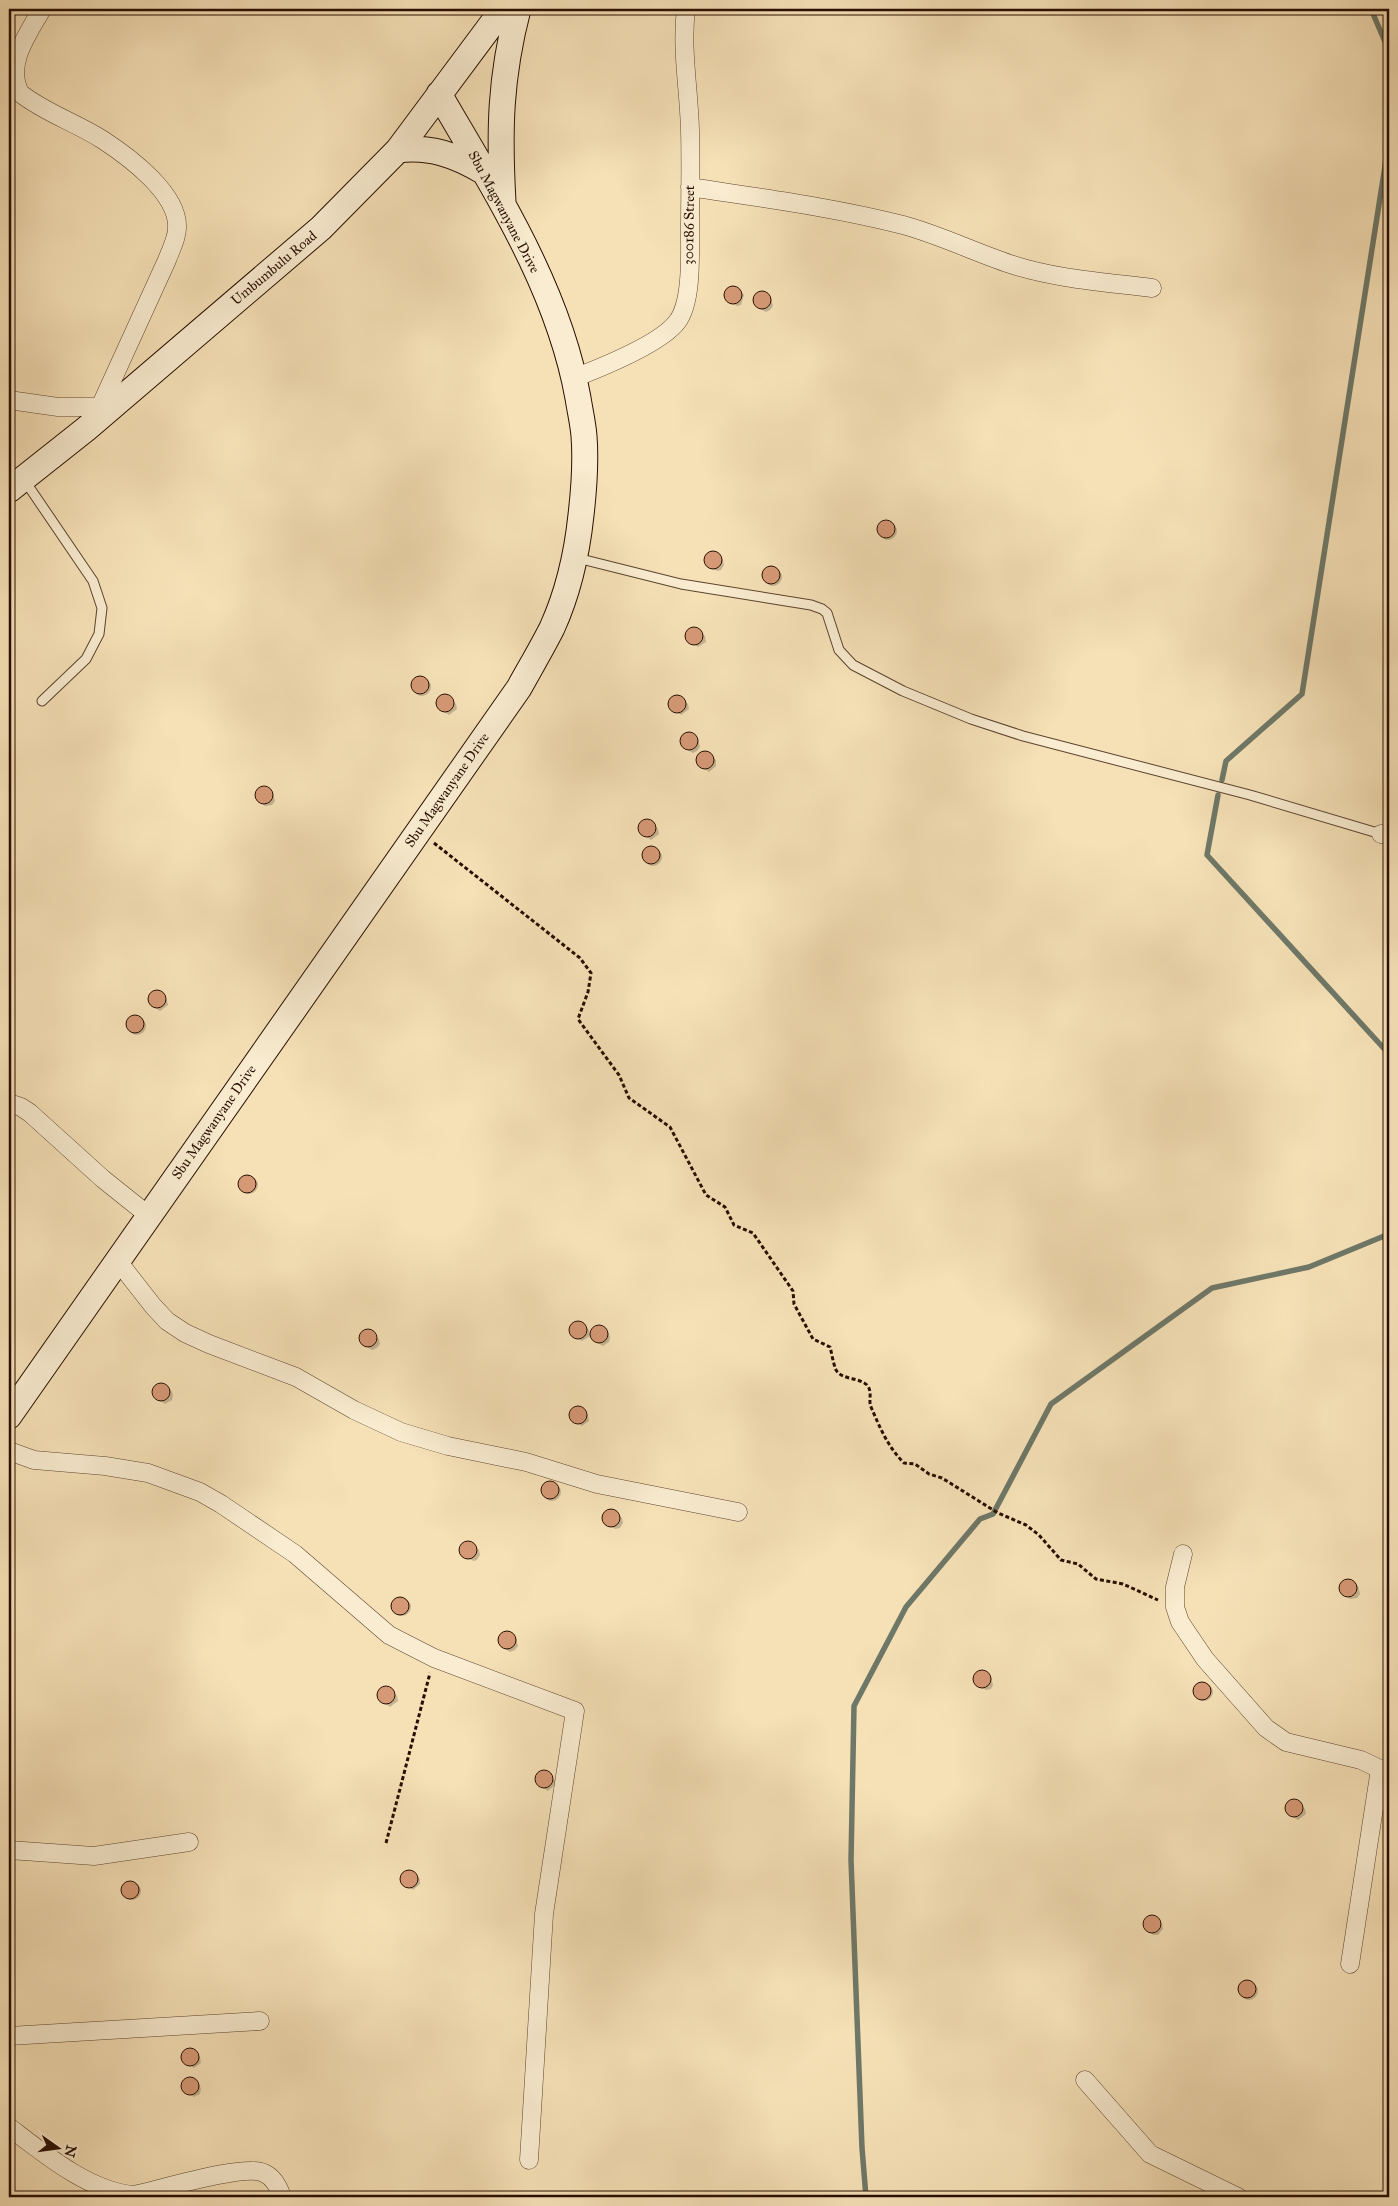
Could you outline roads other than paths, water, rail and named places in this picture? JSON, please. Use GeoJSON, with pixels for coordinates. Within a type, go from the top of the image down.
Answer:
{"type":"FeatureCollection","features":[{"type":"Feature","properties":{"kind":"main road","name":"Umbumbulu Road"},"geometry":{"type":"LineString","coordinates":[[16,484],[321,228],[398,150],[503,9]]}},
{"type":"Feature","properties":{"kind":"main road"},"geometry":{"type":"LineString","coordinates":[[504,207],[500,146],[501,108],[504,71],[518,9]]}},
{"type":"Feature","properties":{"kind":"main road","name":"Sbu Magwanyane Drive"},"geometry":{"type":"LineString","coordinates":[[9,1416],[519,688],[552,627],[574,557],[584,477],[584,434],[574,378],[563,336],[540,279],[504,207],[439,94]]}},
{"type":"Feature","properties":{"kind":"main road"},"geometry":{"type":"LineString","coordinates":[[398,150],[416,148],[437,151],[462,160],[484,172]]}},
{"type":"Feature","properties":{"kind":"street"},"geometry":{"type":"LineString","coordinates":[[9,400],[96,415],[173,246],[178,226],[175,212],[168,197],[135,164],[104,140],[20,93],[16,81],[15,66],[19,52],[42,9]]}},
{"type":"Feature","properties":{"kind":"street","name":"300186 Street"},"geometry":{"type":"LineString","coordinates":[[574,378],[609,364],[669,330],[677,322],[686,300],[690,258],[690,130],[684,34],[686,9]]}},
{"type":"Feature","properties":{"kind":"street"},"geometry":{"type":"LineString","coordinates":[[690,186],[872,218],[932,234],[1029,269],[1083,280],[1152,288]]}},
{"type":"Feature","properties":{"kind":"street"},"geometry":{"type":"LineString","coordinates":[[9,1103],[21,1107],[30,1113],[103,1180],[148,1215]]}},
{"type":"Feature","properties":{"kind":"street"},"geometry":{"type":"LineString","coordinates":[[117,1260],[153,1306],[167,1321],[185,1333],[296,1377],[354,1410],[401,1432],[448,1446],[526,1462],[597,1484],[738,1512]]}},
{"type":"Feature","properties":{"kind":"street"},"geometry":{"type":"LineString","coordinates":[[9,1451],[34,1460],[105,1466],[148,1473],[200,1492],[222,1504],[295,1554],[389,1635],[434,1658],[575,1712],[544,1914],[529,2160]]}},
{"type":"Feature","properties":{"kind":"street"},"geometry":{"type":"LineString","coordinates":[[1182,1554],[1174,1587],[1175,1608],[1180,1622],[1191,1642],[1266,1728],[1276,1737],[1286,1742],[1361,1760],[1385,1773],[1350,1964]]}},
{"type":"Feature","properties":{"kind":"street"},"geometry":{"type":"LineString","coordinates":[[9,1850],[94,1856],[189,1842]]}},
{"type":"Feature","properties":{"kind":"street"},"geometry":{"type":"LineString","coordinates":[[9,2036],[260,2021]]}},
{"type":"Feature","properties":{"kind":"street"},"geometry":{"type":"LineString","coordinates":[[1085,2080],[1150,2154],[1238,2197]]}},
{"type":"Feature","properties":{"kind":"street"},"geometry":{"type":"LineString","coordinates":[[9,2127],[68,2169],[91,2182],[123,2194],[134,2195],[233,2172],[254,2170],[264,2173],[271,2178],[282,2197]]}},
{"type":"Feature","properties":{"kind":"lane"},"geometry":{"type":"LineString","coordinates":[[16,484],[93,581],[102,608],[99,634],[86,659],[42,701]]}},
{"type":"Feature","properties":{"kind":"lane"},"geometry":{"type":"LineString","coordinates":[[574,557],[681,584],[811,605],[822,609],[827,614],[839,650],[853,665],[903,691],[970,719],[1023,736],[1062,744],[1385,834]]}},
{"type":"Feature","properties":{"kind":"waterway"},"geometry":{"type":"LineString","coordinates":[[1371,9],[1389,51]]}},
{"type":"Feature","properties":{"kind":"waterway"},"geometry":{"type":"LineString","coordinates":[[1222,780],[1226,761],[1302,694],[1389,141]]}},
{"type":"Feature","properties":{"kind":"waterway"},"geometry":{"type":"LineString","coordinates":[[1218,795],[1207,855],[1389,1054]]}},
{"type":"Feature","properties":{"kind":"waterway"},"geometry":{"type":"LineString","coordinates":[[866,2197],[862,2148],[851,1860],[854,1706],[906,1607],[980,1519],[993,1514],[1051,1404],[1212,1288],[1309,1267],[1389,1234]]}}]}
